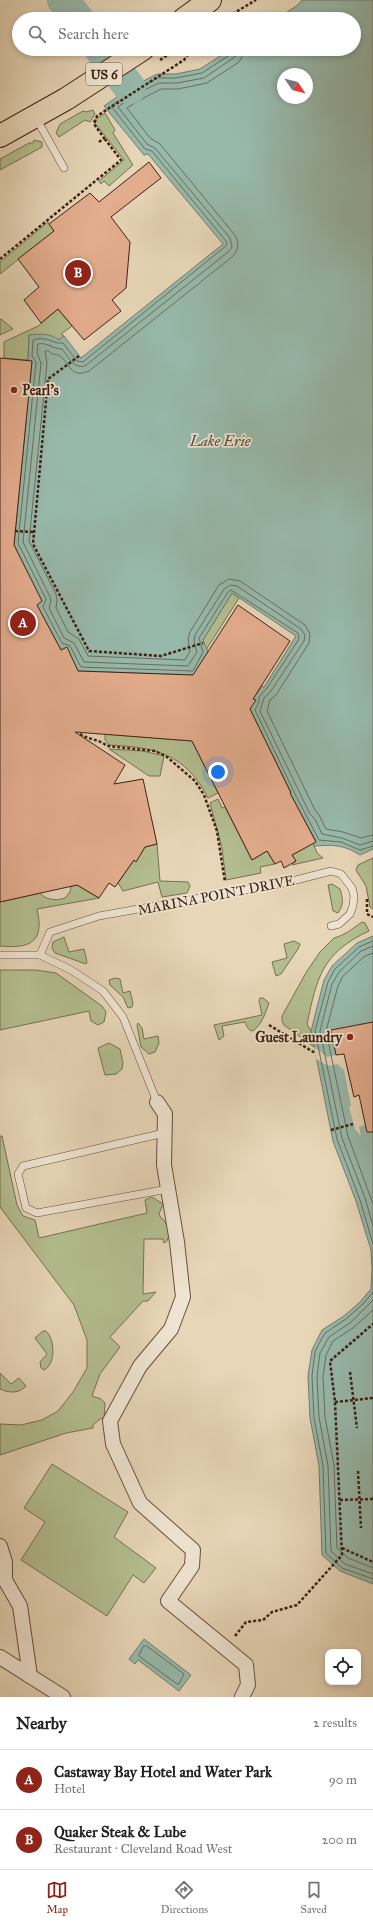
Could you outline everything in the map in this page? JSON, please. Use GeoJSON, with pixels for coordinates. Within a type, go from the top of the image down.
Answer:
{"type":"FeatureCollection","features":[{"type":"Feature","properties":{"kind":"main road"},"geometry":{"type":"LineString","coordinates":[[194,12],[210,0]]}},
{"type":"Feature","properties":{"kind":"main road","name":"US 6"},"geometry":{"type":"LineString","coordinates":[[0,136],[142,56]]}},
{"type":"Feature","properties":{"kind":"street"},"geometry":{"type":"LineString","coordinates":[[157,1102],[165,1114],[164,1166],[177,1242],[183,1297],[171,1329],[140,1366],[110,1421],[113,1444],[140,1503],[194,1550],[192,1566],[168,1601],[246,1665],[248,1685],[242,1697]]}},
{"type":"Feature","properties":{"kind":"street"},"geometry":{"type":"LineString","coordinates":[[0,1546],[5,1562],[5,1580],[20,1606],[30,1676]]}},
{"type":"Feature","properties":{"kind":"street"},"geometry":{"type":"LineString","coordinates":[[0,1657],[63,1697]]}},
{"type":"Feature","properties":{"kind":"lane"},"geometry":{"type":"LineString","coordinates":[[35,116],[64,168]]}},
{"type":"Feature","properties":{"kind":"lane","name":"MARINA POINT DRIVE"},"geometry":{"type":"LineString","coordinates":[[40,955],[50,932],[99,916],[284,883],[331,871],[341,874],[352,888],[354,896],[350,914],[339,924],[331,926]]}},
{"type":"Feature","properties":{"kind":"lane"},"geometry":{"type":"LineString","coordinates":[[0,955],[40,955],[71,970],[103,991],[122,1017],[157,1102]]}},
{"type":"Feature","properties":{"kind":"lane"},"geometry":{"type":"LineString","coordinates":[[164,1133],[23,1166],[18,1174],[26,1208],[37,1213],[168,1188]]}},
{"type":"Feature","properties":{"kind":"path"},"geometry":{"type":"LineString","coordinates":[[236,12],[256,0]]}},
{"type":"Feature","properties":{"kind":"path"},"geometry":{"type":"LineString","coordinates":[[0,259],[121,160],[94,124],[97,116],[184,60],[187,56]]}},
{"type":"Feature","properties":{"kind":"path"},"geometry":{"type":"LineString","coordinates":[[99,142],[104,138]]}},
{"type":"Feature","properties":{"kind":"path"},"geometry":{"type":"LineString","coordinates":[[79,356],[48,379],[33,544],[89,651],[161,656],[203,643]]}},
{"type":"Feature","properties":{"kind":"path"},"geometry":{"type":"LineString","coordinates":[[15,531],[34,532]]}},
{"type":"Feature","properties":{"kind":"path"},"geometry":{"type":"LineString","coordinates":[[80,734],[91,740],[101,741],[107,746],[155,751],[167,757],[195,781],[204,795],[217,831],[225,882],[232,881]]}},
{"type":"Feature","properties":{"kind":"path"},"geometry":{"type":"LineString","coordinates":[[367,896],[368,914],[373,917]]}},
{"type":"Feature","properties":{"kind":"path"},"geometry":{"type":"LineString","coordinates":[[269,1025],[315,1053]]}},
{"type":"Feature","properties":{"kind":"path"},"geometry":{"type":"LineString","coordinates":[[331,1130],[353,1124]]}},
{"type":"Feature","properties":{"kind":"path"},"geometry":{"type":"LineString","coordinates":[[226,1649],[246,1622],[263,1620],[272,1612],[297,1605],[342,1555],[335,1402],[330,1361],[373,1324]]}},
{"type":"Feature","properties":{"kind":"path"},"geometry":{"type":"LineString","coordinates":[[350,1372],[357,1428]]}},
{"type":"Feature","properties":{"kind":"path"},"geometry":{"type":"LineString","coordinates":[[335,1402],[373,1398]]}},
{"type":"Feature","properties":{"kind":"path"},"geometry":{"type":"LineString","coordinates":[[358,1471],[361,1528]]}},
{"type":"Feature","properties":{"kind":"path"},"geometry":{"type":"LineString","coordinates":[[340,1500],[373,1499]]}},
{"type":"Feature","properties":{"kind":"path"},"geometry":{"type":"LineString","coordinates":[[342,1548],[373,1562]]}},
{"type":"Feature","properties":{"kind":"green space"},"geometry":{"type":"Polygon","coordinates":[[[93,110],[95,114],[90,122],[85,120],[59,137],[56,133],[60,124],[83,111],[86,112],[93,110]]]}},
{"type":"Feature","properties":{"kind":"green space"},"geometry":{"type":"Polygon","coordinates":[[[105,113],[115,130],[113,133],[133,165],[109,186],[104,181],[101,184],[99,181],[124,160],[93,121],[105,113]]]}},
{"type":"Feature","properties":{"kind":"green space"},"geometry":{"type":"Polygon","coordinates":[[[34,140],[42,142],[42,147],[0,170],[0,159],[29,143],[33,143],[34,140]]]}},
{"type":"Feature","properties":{"kind":"green space"},"geometry":{"type":"Polygon","coordinates":[[[48,222],[54,231],[0,274],[0,262],[48,222]]]}},
{"type":"Feature","properties":{"kind":"green space"},"geometry":{"type":"Polygon","coordinates":[[[58,309],[72,326],[61,334],[64,336],[59,340],[29,335],[28,360],[4,358],[4,342],[38,326],[58,309]]]}},
{"type":"Feature","properties":{"kind":"green space"},"geometry":{"type":"Polygon","coordinates":[[[1,319],[13,329],[0,335],[0,320],[1,319]]]}},
{"type":"Feature","properties":{"kind":"green space"},"geometry":{"type":"Polygon","coordinates":[[[232,593],[239,598],[206,650],[203,640],[232,593]]]}},
{"type":"Feature","properties":{"kind":"green space"},"geometry":{"type":"Polygon","coordinates":[[[105,734],[192,741],[218,793],[208,798],[190,771],[179,762],[168,756],[141,748],[109,745],[105,740],[105,734]]]}},
{"type":"Feature","properties":{"kind":"green space"},"geometry":{"type":"Polygon","coordinates":[[[109,749],[143,751],[164,756],[160,776],[149,776],[109,749]]]}},
{"type":"Feature","properties":{"kind":"green space"},"geometry":{"type":"Polygon","coordinates":[[[218,799],[222,808],[225,807],[252,860],[267,851],[275,864],[260,867],[261,873],[226,880],[222,848],[210,803],[218,799]]]}},
{"type":"Feature","properties":{"kind":"green space"},"geometry":{"type":"Polygon","coordinates":[[[313,843],[317,853],[323,858],[292,865],[296,861],[292,855],[313,843]]]}},
{"type":"Feature","properties":{"kind":"green space"},"geometry":{"type":"Polygon","coordinates":[[[157,844],[160,881],[188,882],[190,886],[187,893],[162,897],[158,882],[123,891],[118,883],[134,860],[136,861],[145,847],[157,844]]]}},
{"type":"Feature","properties":{"kind":"green space"},"geometry":{"type":"Polygon","coordinates":[[[373,858],[373,909],[370,907],[366,886],[356,870],[358,865],[373,858]]]}},
{"type":"Feature","properties":{"kind":"green space"},"geometry":{"type":"Polygon","coordinates":[[[332,884],[340,889],[342,896],[342,904],[338,913],[333,911],[328,885],[332,884]]]}},
{"type":"Feature","properties":{"kind":"green space"},"geometry":{"type":"Polygon","coordinates":[[[77,885],[99,898],[37,909],[39,929],[37,936],[33,941],[20,946],[0,946],[0,902],[40,893],[45,897],[55,900],[62,899],[65,898],[70,892],[71,886],[77,885]]]}},
{"type":"Feature","properties":{"kind":"green space"},"geometry":{"type":"Polygon","coordinates":[[[362,922],[365,923],[369,931],[353,939],[331,958],[324,968],[314,993],[307,1024],[311,1031],[314,1047],[284,1025],[282,1016],[307,971],[320,952],[334,938],[362,922]]]}},
{"type":"Feature","properties":{"kind":"green space"},"geometry":{"type":"Polygon","coordinates":[[[64,937],[69,952],[84,949],[87,962],[86,964],[55,953],[52,948],[53,942],[64,937]]]}},
{"type":"Feature","properties":{"kind":"green space"},"geometry":{"type":"Polygon","coordinates":[[[294,941],[300,944],[298,949],[281,974],[276,976],[272,962],[287,958],[284,944],[294,941]]]}},
{"type":"Feature","properties":{"kind":"green space"},"geometry":{"type":"Polygon","coordinates":[[[0,970],[36,970],[56,973],[102,1006],[106,1012],[104,1022],[98,1025],[91,1021],[89,1011],[0,1030],[0,970]]]}},
{"type":"Feature","properties":{"kind":"green space"},"geometry":{"type":"Polygon","coordinates":[[[115,978],[120,979],[123,993],[130,991],[133,1003],[132,1007],[128,1008],[123,997],[110,985],[109,980],[115,978]]]}},
{"type":"Feature","properties":{"kind":"green space"},"geometry":{"type":"Polygon","coordinates":[[[260,998],[263,998],[269,1003],[259,1025],[253,1031],[248,1028],[245,1022],[222,1026],[224,1036],[219,1040],[214,1025],[262,1015],[259,1001],[260,998]]]}},
{"type":"Feature","properties":{"kind":"green space"},"geometry":{"type":"Polygon","coordinates":[[[138,1023],[142,1028],[144,1039],[158,1036],[159,1043],[155,1052],[149,1054],[141,1047],[137,1025],[138,1023]]]}},
{"type":"Feature","properties":{"kind":"green space"},"geometry":{"type":"Polygon","coordinates":[[[109,1043],[120,1049],[123,1063],[122,1069],[116,1074],[105,1075],[98,1048],[109,1043]]]}},
{"type":"Feature","properties":{"kind":"green space"},"geometry":{"type":"Polygon","coordinates":[[[0,1136],[2,1136],[17,1205],[23,1216],[35,1220],[39,1238],[147,1213],[145,1200],[152,1197],[163,1204],[159,1214],[170,1232],[167,1241],[164,1243],[163,1239],[144,1239],[143,1294],[156,1292],[148,1301],[143,1301],[110,1337],[120,1347],[100,1374],[92,1396],[101,1399],[105,1403],[104,1418],[100,1419],[93,1425],[93,1428],[66,1433],[0,1455],[0,1424],[21,1425],[42,1420],[58,1411],[73,1392],[87,1368],[87,1340],[74,1305],[0,1207],[0,1136]]]}},
{"type":"Feature","properties":{"kind":"green space"},"geometry":{"type":"Polygon","coordinates":[[[43,1331],[46,1331],[49,1335],[53,1351],[51,1362],[44,1370],[41,1368],[40,1362],[47,1354],[35,1338],[43,1331]]]}},
{"type":"Feature","properties":{"kind":"green space"},"geometry":{"type":"Polygon","coordinates":[[[0,1373],[11,1384],[19,1378],[26,1386],[17,1392],[0,1389],[0,1373]]]}},
{"type":"Feature","properties":{"kind":"green space"},"geometry":{"type":"Polygon","coordinates":[[[52,1464],[128,1512],[114,1537],[156,1568],[144,1583],[133,1575],[107,1616],[21,1560],[45,1522],[24,1508],[52,1464]]]}},
{"type":"Feature","properties":{"kind":"water","name":"Lake Erie"},"geometry":{"type":"Polygon","coordinates":[[[302,0],[373,0],[373,849],[360,855],[343,847],[327,845],[314,846],[313,843],[316,841],[290,793],[291,792],[250,709],[255,700],[253,699],[262,686],[264,687],[296,636],[232,593],[203,640],[208,652],[198,668],[196,675],[78,671],[61,650],[37,605],[42,601],[14,545],[32,361],[28,360],[29,335],[48,335],[59,340],[64,336],[81,358],[223,244],[148,154],[144,155],[104,106],[130,88],[157,74],[176,74],[200,69],[220,56],[361,56],[361,12],[287,12],[299,4],[302,0]]]}},
{"type":"Feature","properties":{"kind":"water"},"geometry":{"type":"Polygon","coordinates":[[[373,936],[373,1584],[340,1571],[322,1555],[319,1466],[310,1418],[308,1376],[312,1350],[322,1330],[344,1316],[360,1302],[371,1289],[371,1250],[356,1201],[333,1141],[311,1031],[324,980],[332,966],[357,943],[373,936]]]}},
{"type":"Feature","properties":{"kind":"water"},"geometry":{"type":"Polygon","coordinates":[[[144,1639],[191,1675],[179,1691],[138,1660],[135,1664],[129,1659],[144,1639]]]}},
{"type":"Feature","properties":{"kind":"pier"},"geometry":{"type":"Polygon","coordinates":[[[314,1047],[327,1057],[351,1052],[346,1063],[354,1097],[359,1095],[365,1125],[359,1127],[361,1136],[355,1129],[349,1107],[351,1106],[344,1070],[337,1064],[329,1066],[316,1059],[314,1047]]]}},
{"type":"Feature","properties":{"kind":"building"},"geometry":{"type":"Polygon","coordinates":[[[149,162],[161,178],[111,217],[130,242],[126,288],[112,300],[121,311],[84,340],[58,309],[41,323],[24,300],[39,287],[18,259],[54,231],[49,224],[90,193],[99,202],[149,162]]]}},
{"type":"Feature","properties":{"kind":"building"},"geometry":{"type":"Polygon","coordinates":[[[0,358],[32,361],[14,545],[42,601],[37,605],[61,650],[67,647],[78,671],[193,675],[238,605],[290,641],[253,699],[256,700],[250,709],[290,793],[316,842],[292,855],[296,861],[284,868],[281,861],[275,864],[267,851],[252,860],[192,741],[75,732],[125,765],[114,784],[143,779],[157,844],[145,847],[136,862],[134,860],[115,887],[109,883],[99,898],[77,885],[0,902],[0,358]]]}},
{"type":"Feature","properties":{"kind":"building"},"geometry":{"type":"Polygon","coordinates":[[[373,1022],[373,1132],[367,1132],[359,1095],[354,1097],[344,1054],[336,1055],[331,1030],[373,1022]]]}},
{"type":"Feature","properties":{"kind":"waterway"},"geometry":{"type":"LineString","coordinates":[[63,0],[72,12]]}},
{"type":"Feature","properties":{"kind":"waterway"},"geometry":{"type":"LineString","coordinates":[[105,56],[130,88]]}},
{"type":"Feature","properties":{"kind":"place","name":"Quaker Steak & Lube"},"geometry":{"type":"Point","coordinates":[78,273]}},
{"type":"Feature","properties":{"kind":"place","name":"Pearl's"},"geometry":{"type":"Point","coordinates":[14,390]}},
{"type":"Feature","properties":{"kind":"place","name":"Castaway Bay Hotel and Water Park"},"geometry":{"type":"Point","coordinates":[23,623]}},
{"type":"Feature","properties":{"kind":"place","name":"Guest Laundry"},"geometry":{"type":"Point","coordinates":[350,1037]}}]}
